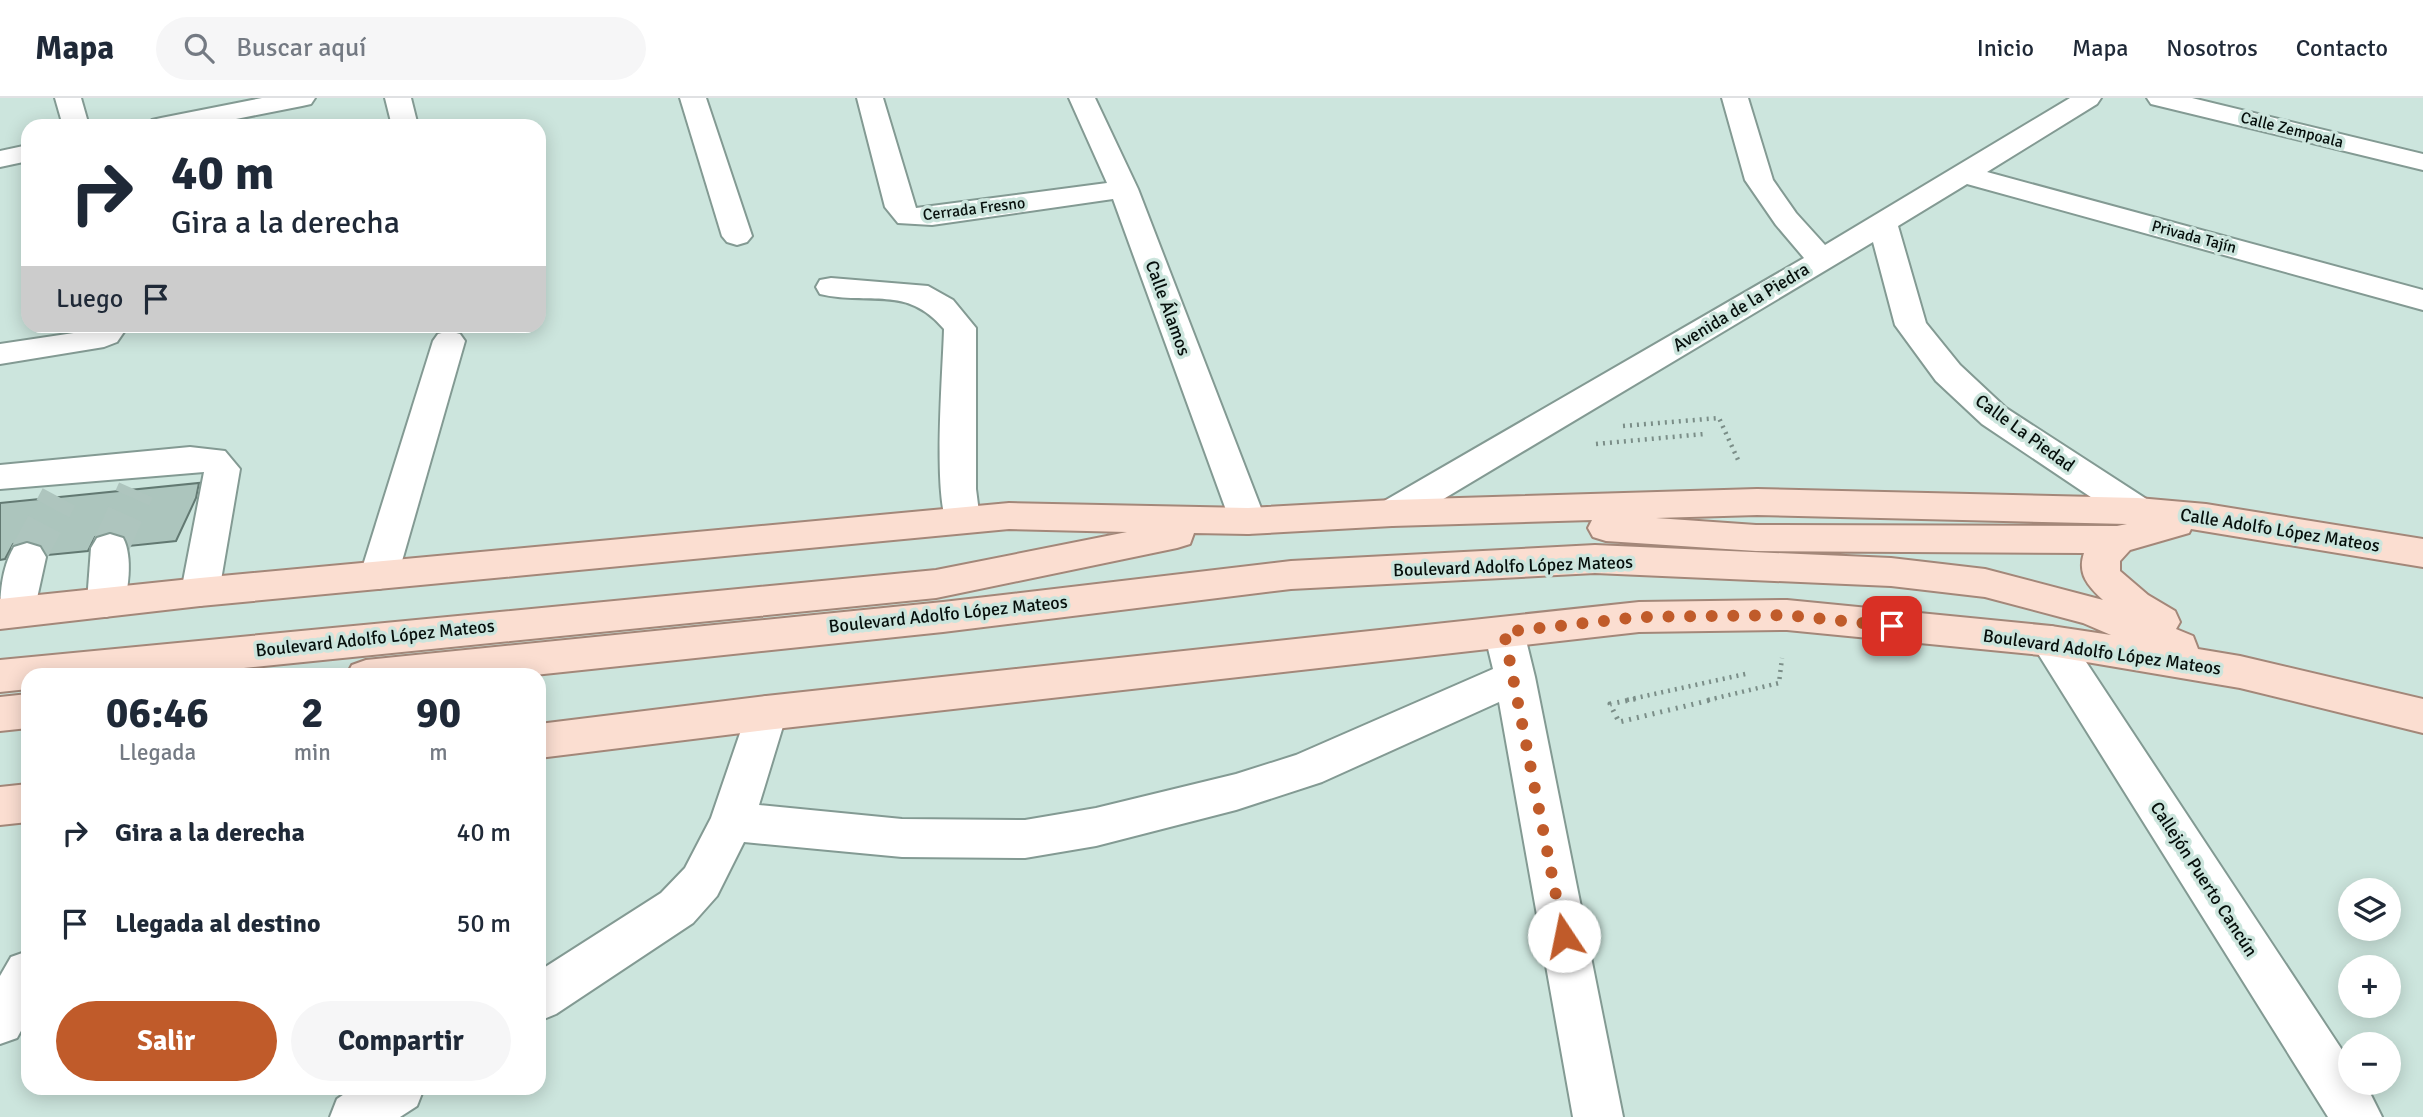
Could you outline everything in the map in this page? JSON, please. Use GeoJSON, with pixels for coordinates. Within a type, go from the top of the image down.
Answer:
{"type":"FeatureCollection","features":[{"type":"Feature","properties":{"kind":"main road","name":"Boulevard Adolfo López Mateos"},"geometry":{"type":"LineString","coordinates":[[8,613],[200,592],[1009,516],[1248,521],[1392,513],[1757,502],[2127,525]]}},
{"type":"Feature","properties":{"kind":"main road"},"geometry":{"type":"LineString","coordinates":[[1392,513],[1756,538],[2127,525]]}},
{"type":"Feature","properties":{"kind":"main road","name":"Calle Adolfo López Mateos"},"geometry":{"type":"LineString","coordinates":[[2127,525],[2206,517],[2423,553]]}},
{"type":"Feature","properties":{"kind":"main road","name":"Boulevard Adolfo López Mateos"},"geometry":{"type":"LineString","coordinates":[[186,668],[936,584],[1248,521]]}},
{"type":"Feature","properties":{"kind":"main road"},"geometry":{"type":"LineString","coordinates":[[2127,525],[2101,556],[2101,576],[2134,605],[2239,671],[2423,716]]}},
{"type":"Feature","properties":{"kind":"main road","name":"Boulevard Adolfo López Mateos"},"geometry":{"type":"LineString","coordinates":[[444,668],[943,617],[1291,575],[1595,559],[1891,572],[1985,583],[2092,611],[2239,671]]}},
{"type":"Feature","properties":{"kind":"main road","name":"Boulevard Adolfo López Mateos"},"geometry":{"type":"LineString","coordinates":[[546,740],[766,713],[1639,617],[1787,615],[2050,641],[2239,671]]}},
{"type":"Feature","properties":{"kind":"main road","name":"Boulevard Adolfo López Mateos"},"geometry":{"type":"LineString","coordinates":[[0,714],[16,687]]}},
{"type":"Feature","properties":{"kind":"main road"},"geometry":{"type":"LineString","coordinates":[[0,806],[21,804]]}},
{"type":"Feature","properties":{"kind":"street"},"geometry":{"type":"LineString","coordinates":[[68,98],[74,119]]}},
{"type":"Feature","properties":{"kind":"street"},"geometry":{"type":"LineString","coordinates":[[196,119],[302,98]]}},
{"type":"Feature","properties":{"kind":"street"},"geometry":{"type":"LineString","coordinates":[[398,98],[403,119]]}},
{"type":"Feature","properties":{"kind":"street"},"geometry":{"type":"LineString","coordinates":[[693,98],[737,236]]}},
{"type":"Feature","properties":{"kind":"street","name":"Cerrada Fresno"},"geometry":{"type":"LineString","coordinates":[[870,98],[899,207],[908,217],[1124,189]]}},
{"type":"Feature","properties":{"kind":"street","name":"Calle Álamos"},"geometry":{"type":"LineString","coordinates":[[1082,98],[1124,189],[1248,521]]}},
{"type":"Feature","properties":{"kind":"street"},"geometry":{"type":"LineString","coordinates":[[1735,98],[1759,180],[1786,219],[1822,260]]}},
{"type":"Feature","properties":{"kind":"street","name":"Avenida de la Piedra"},"geometry":{"type":"LineString","coordinates":[[1392,513],[1822,260],[2088,98]]}},
{"type":"Feature","properties":{"kind":"street","name":"Calle Zempoala"},"geometry":{"type":"LineString","coordinates":[[2160,98],[2423,162]]}},
{"type":"Feature","properties":{"kind":"street"},"geometry":{"type":"LineString","coordinates":[[0,159],[21,154]]}},
{"type":"Feature","properties":{"kind":"street","name":"Privada Tajín"},"geometry":{"type":"LineString","coordinates":[[1964,174],[2423,300]]}},
{"type":"Feature","properties":{"kind":"street","name":"Calle La Piedad"},"geometry":{"type":"LineString","coordinates":[[1882,223],[1911,325],[1948,373],[1994,415],[2127,525]]}},
{"type":"Feature","properties":{"kind":"street"},"geometry":{"type":"LineString","coordinates":[[831,287],[917,293],[942,307],[960,328],[958,489],[962,520]]}},
{"type":"Feature","properties":{"kind":"street"},"geometry":{"type":"LineString","coordinates":[[0,354],[82,342],[102,333]]}},
{"type":"Feature","properties":{"kind":"street"},"geometry":{"type":"LineString","coordinates":[[379,575],[449,341]]}},
{"type":"Feature","properties":{"kind":"street"},"geometry":{"type":"LineString","coordinates":[[0,477],[67,483],[143,476],[213,460],[222,469],[200,592]]}},
{"type":"Feature","properties":{"kind":"street"},"geometry":{"type":"LineString","coordinates":[[106,602],[110,548]]}},
{"type":"Feature","properties":{"kind":"street"},"geometry":{"type":"LineString","coordinates":[[8,613],[27,557]]}},
{"type":"Feature","properties":{"kind":"street"},"geometry":{"type":"LineString","coordinates":[[1504,632],[1598,1117]]}},
{"type":"Feature","properties":{"kind":"street","name":"Callejón Puerto Cancún"},"geometry":{"type":"LineString","coordinates":[[2050,641],[2357,1117]]}},
{"type":"Feature","properties":{"kind":"street"},"geometry":{"type":"LineString","coordinates":[[732,822],[902,838],[1025,839],[1096,827],[1236,792],[1307,769],[1514,677]]}},
{"type":"Feature","properties":{"kind":"street"},"geometry":{"type":"LineString","coordinates":[[546,993],[677,908],[701,881],[732,822],[766,713]]}},
{"type":"Feature","properties":{"kind":"street"},"geometry":{"type":"LineString","coordinates":[[0,1021],[21,985]]}},
{"type":"Feature","properties":{"kind":"street"},"geometry":{"type":"LineString","coordinates":[[355,1117],[388,1095]]}},
{"type":"Feature","properties":{"kind":"path"},"geometry":{"type":"LineString","coordinates":[[1611,427],[1720,418],[1757,502]]}},
{"type":"Feature","properties":{"kind":"path"},"geometry":{"type":"LineString","coordinates":[[1588,444],[1704,434]]}},
{"type":"Feature","properties":{"kind":"path"},"geometry":{"type":"LineString","coordinates":[[1750,673],[1610,704],[1619,723],[1779,683],[1787,615]]}},
{"type":"Feature","properties":{"kind":"building"},"geometry":{"type":"Polygon","coordinates":[[[199,483],[196,498],[176,541],[129,546],[124,535],[109,531],[95,537],[88,551],[48,555],[41,544],[26,540],[13,544],[5,559],[0,560],[0,503],[199,483]]]}},
{"type":"Feature","properties":{"kind":"tunnel"},"geometry":{"type":"LineString","coordinates":[[110,548],[136,490]]}},
{"type":"Feature","properties":{"kind":"tunnel"},"geometry":{"type":"LineString","coordinates":[[27,557],[59,497]]}},
{"type":"Feature","properties":{"kind":"route"},"geometry":{"type":"LineString","coordinates":[[1564,936],[1504,632],[1639,617],[1787,615],[1892,626]]}}]}
